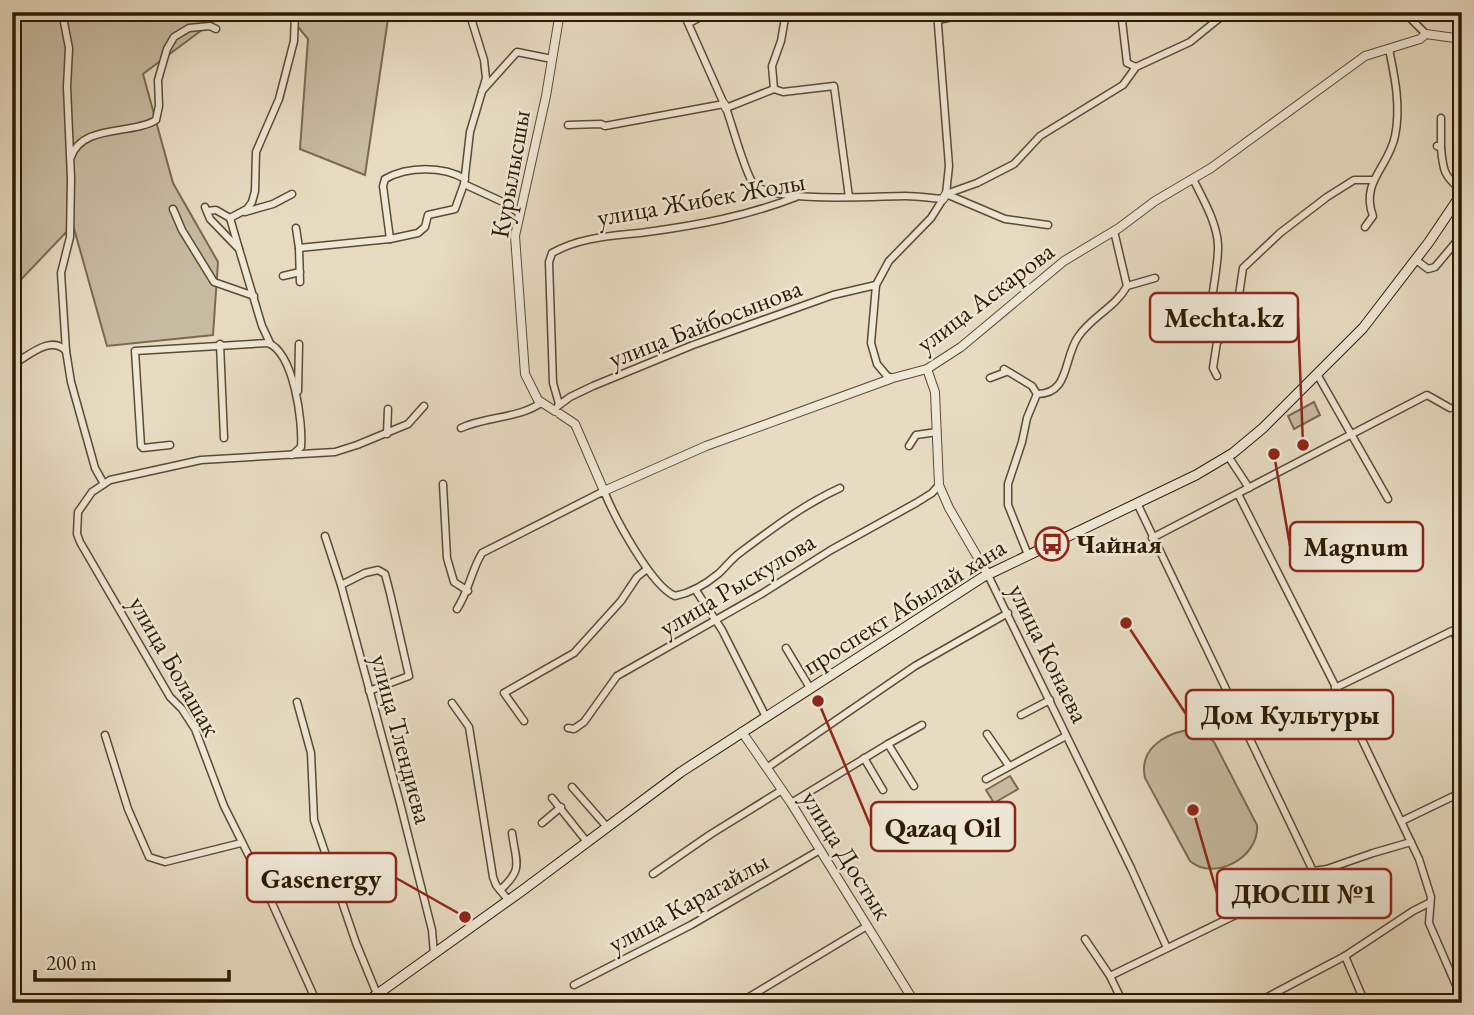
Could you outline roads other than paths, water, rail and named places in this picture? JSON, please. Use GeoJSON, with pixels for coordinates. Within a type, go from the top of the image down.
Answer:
{"type":"FeatureCollection","features":[{"type":"Feature","properties":{"kind":"main road","name":"проспект Абылай хана"},"geometry":{"type":"LineString","coordinates":[[365,1003],[509,901],[681,772],[988,575],[1217,464],[1263,428],[1363,328],[1416,260],[1462,192]]}},
{"type":"Feature","properties":{"kind":"street"},"geometry":{"type":"LineString","coordinates":[[62,12],[69,48],[67,87],[71,158],[70,237],[61,273],[66,351],[71,382],[92,459],[104,484],[201,460],[334,452],[408,424],[424,406]]}},
{"type":"Feature","properties":{"kind":"street"},"geometry":{"type":"LineString","coordinates":[[243,212],[252,202],[255,191],[254,165],[259,143],[279,99],[293,41],[295,12]]}},
{"type":"Feature","properties":{"kind":"street"},"geometry":{"type":"LineString","coordinates":[[299,248],[390,239],[418,233],[425,227],[428,215],[453,211],[464,182],[470,132],[486,78],[484,60],[469,12]]}},
{"type":"Feature","properties":{"kind":"street","name":"Курылысшы"},"geometry":{"type":"LineString","coordinates":[[541,402],[525,374],[515,236],[561,12]]}},
{"type":"Feature","properties":{"kind":"street"},"geometry":{"type":"LineString","coordinates":[[683,12],[725,106],[753,184],[759,189],[798,196]]}},
{"type":"Feature","properties":{"kind":"street"},"geometry":{"type":"LineString","coordinates":[[688,23],[710,12]]}},
{"type":"Feature","properties":{"kind":"street"},"geometry":{"type":"LineString","coordinates":[[774,89],[772,66],[781,41],[786,12]]}},
{"type":"Feature","properties":{"kind":"street"},"geometry":{"type":"LineString","coordinates":[[893,378],[887,376],[877,364],[871,343],[876,285],[889,261],[930,218],[944,196],[950,166],[938,16],[1003,12]]}},
{"type":"Feature","properties":{"kind":"street"},"geometry":{"type":"LineString","coordinates":[[1121,12],[1127,63],[1136,67]]}},
{"type":"Feature","properties":{"kind":"street","name":"улица Жибек Жолы"},"geometry":{"type":"LineString","coordinates":[[558,410],[553,383],[549,262],[552,253],[604,236],[648,232],[757,212],[798,196],[944,196],[1014,164],[1040,136],[1123,85],[1136,67],[1190,42],[1227,12]]}},
{"type":"Feature","properties":{"kind":"street"},"geometry":{"type":"LineString","coordinates":[[1404,12],[1426,34],[1462,39]]}},
{"type":"Feature","properties":{"kind":"street"},"geometry":{"type":"LineString","coordinates":[[71,158],[77,146],[91,137],[146,126],[156,120],[159,106],[158,80],[167,49],[174,37],[189,28],[210,26],[216,29]]}},
{"type":"Feature","properties":{"kind":"street","name":"улица Аскарова"},"geometry":{"type":"LineString","coordinates":[[457,609],[468,591],[476,563],[482,553],[495,544],[604,491],[706,446],[893,378],[927,369],[961,347],[1064,261],[1114,231],[1155,201],[1193,180],[1366,55],[1420,39],[1426,34]]}},
{"type":"Feature","properties":{"kind":"street"},"geometry":{"type":"LineString","coordinates":[[1365,227],[1373,216],[1368,199],[1373,180],[1386,161],[1395,136],[1398,101],[1389,49]]}},
{"type":"Feature","properties":{"kind":"street"},"geometry":{"type":"LineString","coordinates":[[482,92],[517,52],[552,60]]}},
{"type":"Feature","properties":{"kind":"street"},"geometry":{"type":"LineString","coordinates":[[568,125],[604,126],[631,123],[725,106],[774,89],[783,92],[834,86],[849,197]]}},
{"type":"Feature","properties":{"kind":"street"},"geometry":{"type":"LineString","coordinates":[[1441,118],[1439,147],[1443,172],[1462,192]]}},
{"type":"Feature","properties":{"kind":"street"},"geometry":{"type":"LineString","coordinates":[[390,239],[383,186],[385,178],[395,173],[415,170],[452,172],[464,182],[519,213]]}},
{"type":"Feature","properties":{"kind":"street"},"geometry":{"type":"LineString","coordinates":[[1193,180],[1207,209],[1218,245],[1212,323],[1217,342],[1213,369],[1217,376]]}},
{"type":"Feature","properties":{"kind":"street"},"geometry":{"type":"LineString","coordinates":[[1217,342],[1229,334],[1235,322],[1243,268],[1280,233],[1327,197],[1354,180],[1373,180]]}},
{"type":"Feature","properties":{"kind":"street"},"geometry":{"type":"LineString","coordinates":[[230,218],[265,207],[292,194]]}},
{"type":"Feature","properties":{"kind":"street"},"geometry":{"type":"LineString","coordinates":[[944,196],[1005,219],[1048,225]]}},
{"type":"Feature","properties":{"kind":"street"},"geometry":{"type":"LineString","coordinates":[[173,209],[181,230],[215,282],[254,296]]}},
{"type":"Feature","properties":{"kind":"street"},"geometry":{"type":"LineString","coordinates":[[239,250],[210,219],[206,209],[216,210],[230,218],[265,335],[281,353],[298,400]]}},
{"type":"Feature","properties":{"kind":"street"},"geometry":{"type":"LineString","coordinates":[[296,228],[300,282]]}},
{"type":"Feature","properties":{"kind":"street"},"geometry":{"type":"LineString","coordinates":[[1114,231],[1127,286]]}},
{"type":"Feature","properties":{"kind":"street"},"geometry":{"type":"LineString","coordinates":[[1416,260],[1428,269],[1435,267],[1462,235]]}},
{"type":"Feature","properties":{"kind":"street"},"geometry":{"type":"LineString","coordinates":[[283,276],[300,272]]}},
{"type":"Feature","properties":{"kind":"street"},"geometry":{"type":"LineString","coordinates":[[1037,394],[1047,394],[1057,389],[1077,338],[1090,321],[1114,302],[1127,286],[1154,278]]}},
{"type":"Feature","properties":{"kind":"street","name":"улица Байбосынова"},"geometry":{"type":"LineString","coordinates":[[558,410],[593,386],[705,341],[833,295],[876,285]]}},
{"type":"Feature","properties":{"kind":"street"},"geometry":{"type":"LineString","coordinates":[[170,445],[141,446],[135,351],[270,343]]}},
{"type":"Feature","properties":{"kind":"street"},"geometry":{"type":"LineString","coordinates":[[12,365],[37,349],[55,344],[61,345],[66,351]]}},
{"type":"Feature","properties":{"kind":"street"},"geometry":{"type":"LineString","coordinates":[[220,344],[224,438]]}},
{"type":"Feature","properties":{"kind":"street"},"geometry":{"type":"LineString","coordinates":[[292,456],[301,447],[302,434],[298,400],[299,344]]}},
{"type":"Feature","properties":{"kind":"street","name":"улица Конаева"},"geometry":{"type":"LineString","coordinates":[[927,369],[935,392],[939,485],[949,508],[988,575],[1050,700],[1167,948]]}},
{"type":"Feature","properties":{"kind":"street"},"geometry":{"type":"LineString","coordinates":[[990,378],[1005,371],[1032,386],[1037,394]]}},
{"type":"Feature","properties":{"kind":"street"},"geometry":{"type":"LineString","coordinates":[[1317,373],[1388,499]]}},
{"type":"Feature","properties":{"kind":"street"},"geometry":{"type":"LineString","coordinates":[[1028,555],[1008,505],[1009,484],[1027,418],[1037,394]]}},
{"type":"Feature","properties":{"kind":"street"},"geometry":{"type":"LineString","coordinates":[[1152,538],[1427,395],[1450,408]]}},
{"type":"Feature","properties":{"kind":"street"},"geometry":{"type":"LineString","coordinates":[[461,428],[520,413],[541,402],[558,410],[575,424],[604,491],[647,569],[675,596],[695,589],[719,574],[735,556],[772,531],[786,517],[840,488]]}},
{"type":"Feature","properties":{"kind":"street"},"geometry":{"type":"LineString","coordinates":[[387,433],[388,409]]}},
{"type":"Feature","properties":{"kind":"street"},"geometry":{"type":"LineString","coordinates":[[909,446],[916,435],[937,432]]}},
{"type":"Feature","properties":{"kind":"street"},"geometry":{"type":"LineString","coordinates":[[1227,456],[1249,488]]}},
{"type":"Feature","properties":{"kind":"street","name":"улица Болашак"},"geometry":{"type":"LineString","coordinates":[[104,484],[92,492],[78,512],[77,534],[80,542],[170,697],[183,709],[195,729],[223,806],[267,892],[317,1003]]}},
{"type":"Feature","properties":{"kind":"street"},"geometry":{"type":"LineString","coordinates":[[443,484],[447,558],[454,582],[468,591]]}},
{"type":"Feature","properties":{"kind":"street","name":"улица Рыскулова"},"geometry":{"type":"LineString","coordinates":[[568,728],[573,729],[584,722],[617,676],[916,503],[939,485]]}},
{"type":"Feature","properties":{"kind":"street"},"geometry":{"type":"LineString","coordinates":[[1238,494],[1402,821],[1431,897],[1429,923],[1462,999]]}},
{"type":"Feature","properties":{"kind":"street"},"geometry":{"type":"LineString","coordinates":[[1137,503],[1313,871]]}},
{"type":"Feature","properties":{"kind":"street","name":"улица Тлендиева"},"geometry":{"type":"LineString","coordinates":[[325,536],[341,585],[432,930],[434,954]]}},
{"type":"Feature","properties":{"kind":"street"},"geometry":{"type":"LineString","coordinates":[[524,721],[505,693],[574,653],[621,601],[637,577],[647,569]]}},
{"type":"Feature","properties":{"kind":"street"},"geometry":{"type":"LineString","coordinates":[[341,585],[379,570],[385,575],[390,593],[409,676],[369,691]]}},
{"type":"Feature","properties":{"kind":"street"},"geometry":{"type":"LineString","coordinates":[[695,589],[715,621],[765,717]]}},
{"type":"Feature","properties":{"kind":"street"},"geometry":{"type":"LineString","coordinates":[[768,767],[915,666],[1007,613]]}},
{"type":"Feature","properties":{"kind":"street"},"geometry":{"type":"LineString","coordinates":[[1335,688],[1462,626]]}},
{"type":"Feature","properties":{"kind":"street"},"geometry":{"type":"LineString","coordinates":[[1453,631],[1462,648]]}},
{"type":"Feature","properties":{"kind":"street"},"geometry":{"type":"LineString","coordinates":[[786,648],[810,688]]}},
{"type":"Feature","properties":{"kind":"street"},"geometry":{"type":"LineString","coordinates":[[1021,715],[1050,700]]}},
{"type":"Feature","properties":{"kind":"street"},"geometry":{"type":"LineString","coordinates":[[298,702],[311,753],[314,820],[356,943],[377,995]]}},
{"type":"Feature","properties":{"kind":"street"},"geometry":{"type":"LineString","coordinates":[[452,704],[468,727],[493,877],[509,901]]}},
{"type":"Feature","properties":{"kind":"street"},"geometry":{"type":"LineString","coordinates":[[791,803],[922,725]]}},
{"type":"Feature","properties":{"kind":"street","name":"улица Достык"},"geometry":{"type":"LineString","coordinates":[[742,732],[791,803],[915,1003]]}},
{"type":"Feature","properties":{"kind":"street"},"geometry":{"type":"LineString","coordinates":[[987,734],[1009,766]]}},
{"type":"Feature","properties":{"kind":"street"},"geometry":{"type":"LineString","coordinates":[[105,735],[128,809],[149,857],[165,862],[241,843]]}},
{"type":"Feature","properties":{"kind":"street"},"geometry":{"type":"LineString","coordinates":[[986,779],[1066,736]]}},
{"type":"Feature","properties":{"kind":"street"},"geometry":{"type":"LineString","coordinates":[[888,744],[914,786]]}},
{"type":"Feature","properties":{"kind":"street"},"geometry":{"type":"LineString","coordinates":[[864,758],[883,790]]}},
{"type":"Feature","properties":{"kind":"street"},"geometry":{"type":"LineString","coordinates":[[572,788],[607,827]]}},
{"type":"Feature","properties":{"kind":"street"},"geometry":{"type":"LineString","coordinates":[[653,874],[782,790]]}},
{"type":"Feature","properties":{"kind":"street"},"geometry":{"type":"LineString","coordinates":[[1402,821],[1462,792]]}},
{"type":"Feature","properties":{"kind":"street"},"geometry":{"type":"LineString","coordinates":[[561,795],[554,799],[587,842]]}},
{"type":"Feature","properties":{"kind":"street"},"geometry":{"type":"LineString","coordinates":[[542,823],[561,807]]}},
{"type":"Feature","properties":{"kind":"street"},"geometry":{"type":"LineString","coordinates":[[500,890],[515,877],[517,870],[512,834]]}},
{"type":"Feature","properties":{"kind":"street"},"geometry":{"type":"LineString","coordinates":[[1110,976],[1298,883],[1313,871],[1411,842]]}},
{"type":"Feature","properties":{"kind":"street","name":"улица Карагайлы"},"geometry":{"type":"LineString","coordinates":[[573,985],[691,925],[820,850]]}},
{"type":"Feature","properties":{"kind":"street"},"geometry":{"type":"LineString","coordinates":[[1256,1003],[1345,956],[1429,903]]}},
{"type":"Feature","properties":{"kind":"street"},"geometry":{"type":"LineString","coordinates":[[739,1003],[867,926]]}},
{"type":"Feature","properties":{"kind":"street"},"geometry":{"type":"LineString","coordinates":[[1086,939],[1110,976],[1123,1003]]}},
{"type":"Feature","properties":{"kind":"street"},"geometry":{"type":"LineString","coordinates":[[1345,956],[1365,1003]]}},
{"type":"Feature","properties":{"kind":"place","name":"Mechta.kz"},"geometry":{"type":"Point","coordinates":[1303,445]}},
{"type":"Feature","properties":{"kind":"place","name":"Magnum"},"geometry":{"type":"Point","coordinates":[1274,454]}},
{"type":"Feature","properties":{"kind":"place","name":"Чайная"},"geometry":{"type":"Point","coordinates":[1052,544]}},
{"type":"Feature","properties":{"kind":"place","name":"Дом Культуры"},"geometry":{"type":"Point","coordinates":[1126,623]}},
{"type":"Feature","properties":{"kind":"place","name":"Qazaq Oil"},"geometry":{"type":"Point","coordinates":[818,701]}},
{"type":"Feature","properties":{"kind":"place","name":"ДЮСШ №1"},"geometry":{"type":"Point","coordinates":[1193,810]}},
{"type":"Feature","properties":{"kind":"place","name":"Gasenergy"},"geometry":{"type":"Point","coordinates":[465,917]}}]}
